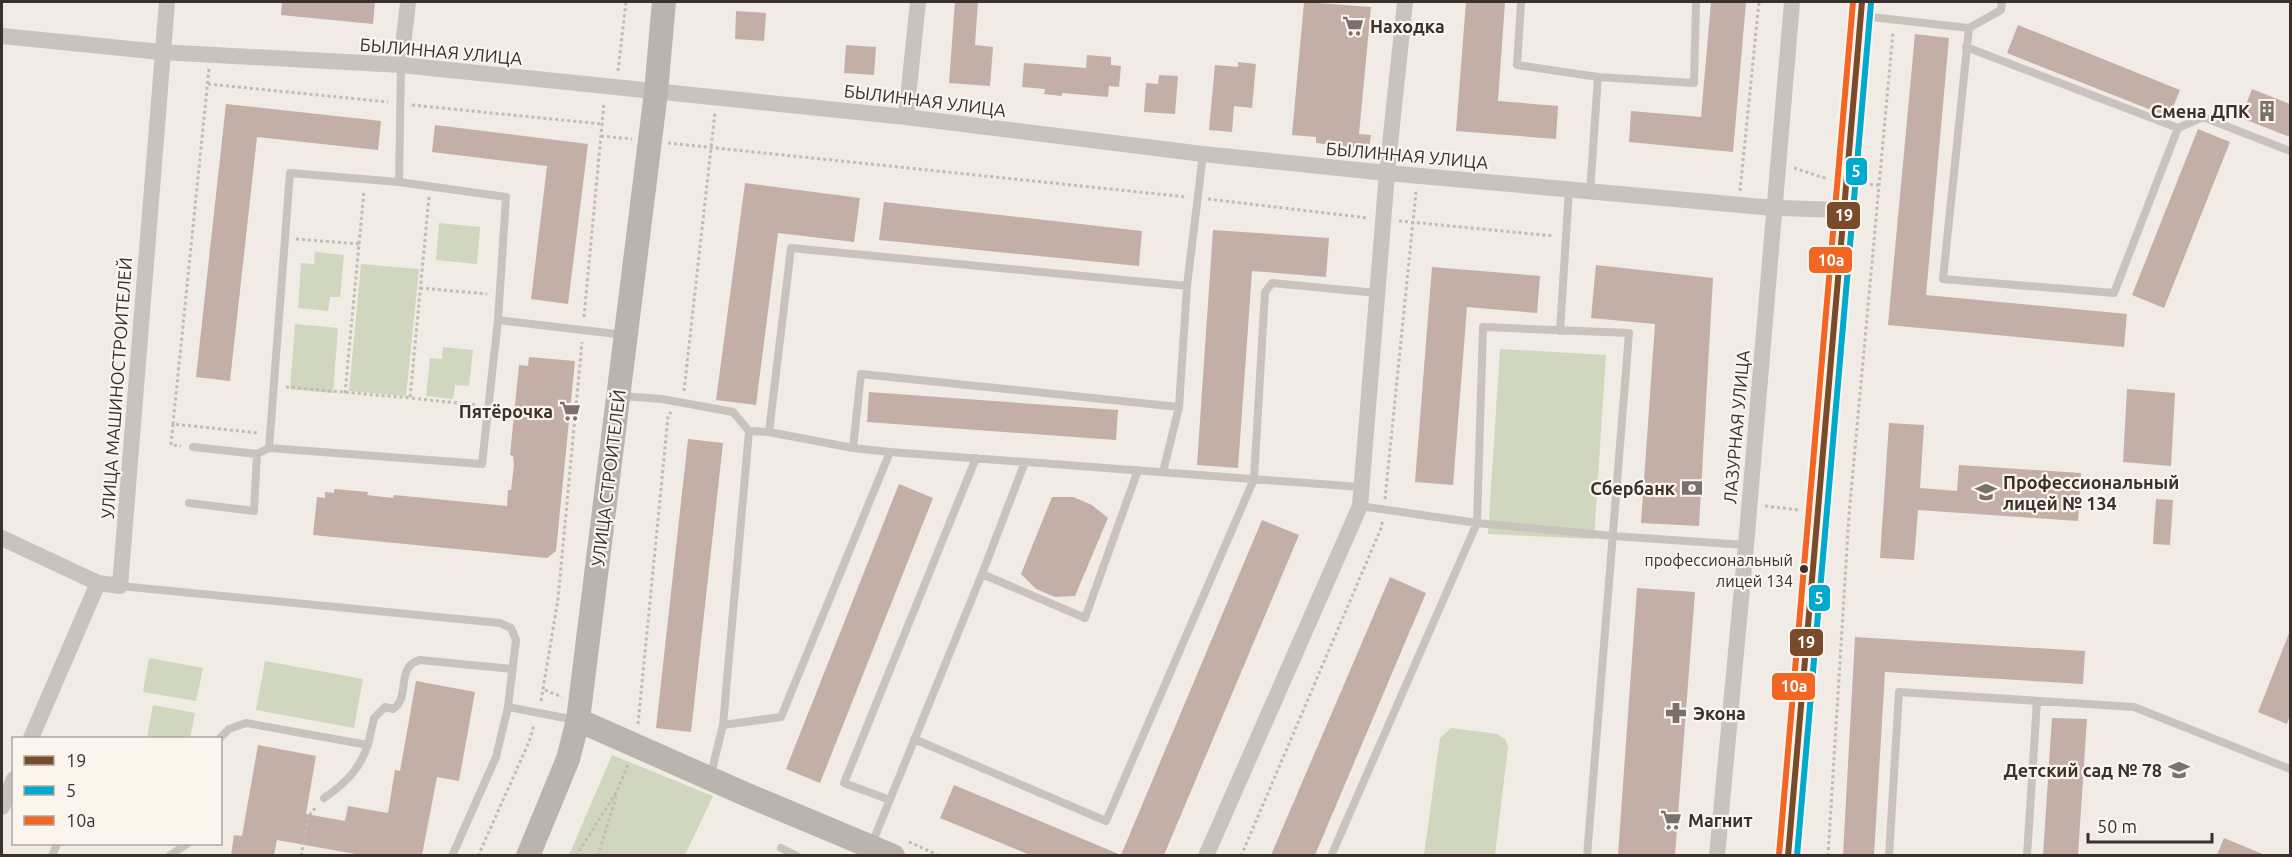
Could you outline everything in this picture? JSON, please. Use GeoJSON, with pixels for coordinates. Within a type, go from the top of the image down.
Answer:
{"type":"FeatureCollection","features":[{"type":"Feature","properties":{"kind":"street","name":"УЛИЦА МАШИНОСТРОИТЕЛЕЙ"},"geometry":{"type":"LineString","coordinates":[[120,586],[161,52],[167,2]]}},
{"type":"Feature","properties":{"kind":"street"},"geometry":{"type":"LineString","coordinates":[[401,65],[408,2]]}},
{"type":"Feature","properties":{"kind":"street","name":"УЛИЦА СТРОИТЕЛЕЙ"},"geometry":{"type":"LineString","coordinates":[[528,855],[568,759],[578,720],[656,92],[664,2]]}},
{"type":"Feature","properties":{"kind":"street"},"geometry":{"type":"LineString","coordinates":[[906,117],[918,2]]}},
{"type":"Feature","properties":{"kind":"street"},"geometry":{"type":"LineString","coordinates":[[1206,855],[1360,506],[1387,173],[1405,2]]}},
{"type":"Feature","properties":{"kind":"street","name":"ЛАЗУРНАЯ УЛИЦА"},"geometry":{"type":"LineString","coordinates":[[1717,855],[1792,2]]}},
{"type":"Feature","properties":{"kind":"street"},"geometry":{"type":"LineString","coordinates":[[1788,855],[1862,9]]}},
{"type":"Feature","properties":{"kind":"street","name":"БЫЛИННАЯ УЛИЦА"},"geometry":{"type":"LineString","coordinates":[[2,36],[161,52],[401,65],[906,117],[1203,154],[1387,173],[1774,208],[1843,210]]}},
{"type":"Feature","properties":{"kind":"street"},"geometry":{"type":"LineString","coordinates":[[2,538],[98,583],[120,586]]}},
{"type":"Feature","properties":{"kind":"street"},"geometry":{"type":"LineString","coordinates":[[31,737],[98,583]]}},
{"type":"Feature","properties":{"kind":"street"},"geometry":{"type":"LineString","coordinates":[[578,720],[893,855]]}},
{"type":"Feature","properties":{"kind":"street"},"geometry":{"type":"LineString","coordinates":[[2,807],[12,784]]}},
{"type":"Feature","properties":{"kind":"lane"},"geometry":{"type":"LineString","coordinates":[[1521,2],[1517,65],[1598,77],[1694,83],[1696,2]]}},
{"type":"Feature","properties":{"kind":"lane"},"geometry":{"type":"LineString","coordinates":[[1862,9],[1894,20],[1969,28],[2001,10],[2002,2]]}},
{"type":"Feature","properties":{"kind":"lane"},"geometry":{"type":"LineString","coordinates":[[1969,28],[1943,279],[2114,293],[2178,128]]}},
{"type":"Feature","properties":{"kind":"lane"},"geometry":{"type":"LineString","coordinates":[[1966,47],[2178,128],[2203,117],[2290,151]]}},
{"type":"Feature","properties":{"kind":"lane"},"geometry":{"type":"LineString","coordinates":[[399,182],[401,65]]}},
{"type":"Feature","properties":{"kind":"lane"},"geometry":{"type":"LineString","coordinates":[[1590,193],[1598,77]]}},
{"type":"Feature","properties":{"kind":"lane"},"geometry":{"type":"LineString","coordinates":[[1163,472],[1179,407],[1187,286],[1203,154]]}},
{"type":"Feature","properties":{"kind":"lane"},"geometry":{"type":"LineString","coordinates":[[193,447],[257,454],[269,448],[482,464],[498,320],[506,196],[399,182],[290,173],[269,448]]}},
{"type":"Feature","properties":{"kind":"lane"},"geometry":{"type":"LineString","coordinates":[[1560,331],[1569,190]]}},
{"type":"Feature","properties":{"kind":"lane"},"geometry":{"type":"LineString","coordinates":[[770,432],[791,248],[1187,286]]}},
{"type":"Feature","properties":{"kind":"lane"},"geometry":{"type":"LineString","coordinates":[[914,739],[1106,821],[1254,479],[1265,292],[1272,283],[1377,293]]}},
{"type":"Feature","properties":{"kind":"lane"},"geometry":{"type":"LineString","coordinates":[[498,320],[625,335]]}},
{"type":"Feature","properties":{"kind":"lane"},"geometry":{"type":"LineString","coordinates":[[1330,855],[1477,523],[1483,327],[1629,333],[1587,855]]}},
{"type":"Feature","properties":{"kind":"lane"},"geometry":{"type":"LineString","coordinates":[[853,448],[861,374],[1179,407]]}},
{"type":"Feature","properties":{"kind":"lane"},"geometry":{"type":"LineString","coordinates":[[617,396],[677,402],[733,412],[749,430],[853,448],[1361,487]]}},
{"type":"Feature","properties":{"kind":"lane"},"geometry":{"type":"LineString","coordinates":[[710,778],[723,725],[749,430]]}},
{"type":"Feature","properties":{"kind":"lane"},"geometry":{"type":"LineString","coordinates":[[723,725],[781,717],[890,452]]}},
{"type":"Feature","properties":{"kind":"lane"},"geometry":{"type":"LineString","coordinates":[[189,503],[254,511],[257,454]]}},
{"type":"Feature","properties":{"kind":"lane"},"geometry":{"type":"LineString","coordinates":[[890,800],[844,783],[976,458]]}},
{"type":"Feature","properties":{"kind":"lane"},"geometry":{"type":"LineString","coordinates":[[871,846],[982,574],[1024,462]]}},
{"type":"Feature","properties":{"kind":"lane"},"geometry":{"type":"LineString","coordinates":[[982,574],[1085,618],[1138,470]]}},
{"type":"Feature","properties":{"kind":"lane"},"geometry":{"type":"LineString","coordinates":[[1360,506],[1477,523],[1613,536],[1746,545]]}},
{"type":"Feature","properties":{"kind":"lane"},"geometry":{"type":"LineString","coordinates":[[120,586],[500,623],[511,628],[516,640],[513,669],[508,707],[496,757],[452,855]]}},
{"type":"Feature","properties":{"kind":"lane"},"geometry":{"type":"LineString","coordinates":[[324,798],[352,776],[363,760],[374,718],[385,707],[393,709],[399,704],[407,667],[414,661],[513,669]]}},
{"type":"Feature","properties":{"kind":"lane"},"geometry":{"type":"LineString","coordinates":[[1889,855],[1899,692],[2134,707],[2290,770]]}},
{"type":"Feature","properties":{"kind":"lane"},"geometry":{"type":"LineString","coordinates":[[2027,855],[2037,701]]}},
{"type":"Feature","properties":{"kind":"lane"},"geometry":{"type":"LineString","coordinates":[[508,707],[578,720]]}},
{"type":"Feature","properties":{"kind":"lane"},"geometry":{"type":"LineString","coordinates":[[221,737],[229,729],[246,723],[368,745]]}},
{"type":"Feature","properties":{"kind":"lane"},"geometry":{"type":"LineString","coordinates":[[169,855],[184,845]]}},
{"type":"Feature","properties":{"kind":"lane"},"geometry":{"type":"LineString","coordinates":[[781,848],[797,855]]}},
{"type":"Feature","properties":{"kind":"path"},"geometry":{"type":"LineString","coordinates":[[478,855],[529,742],[545,690],[558,599],[605,86],[619,70],[626,2]]}},
{"type":"Feature","properties":{"kind":"path"},"geometry":{"type":"LineString","coordinates":[[1739,205],[1759,2]]}},
{"type":"Feature","properties":{"kind":"path"},"geometry":{"type":"LineString","coordinates":[[1828,855],[1849,514],[1894,20]]}},
{"type":"Feature","properties":{"kind":"path"},"geometry":{"type":"LineString","coordinates":[[193,447],[171,445],[210,55]]}},
{"type":"Feature","properties":{"kind":"path"},"geometry":{"type":"LineString","coordinates":[[598,855],[617,791],[636,745],[668,417],[684,391],[716,98]]}},
{"type":"Feature","properties":{"kind":"path"},"geometry":{"type":"LineString","coordinates":[[601,136],[1198,198],[1383,220],[1566,237]]}},
{"type":"Feature","properties":{"kind":"path"},"geometry":{"type":"LineString","coordinates":[[1778,162],[1829,180]]}},
{"type":"Feature","properties":{"kind":"path"},"geometry":{"type":"LineString","coordinates":[[345,393],[365,179]]}},
{"type":"Feature","properties":{"kind":"path"},"geometry":{"type":"LineString","coordinates":[[1859,183],[1878,185]]}},
{"type":"Feature","properties":{"kind":"path"},"geometry":{"type":"LineString","coordinates":[[410,398],[430,186]]}},
{"type":"Feature","properties":{"kind":"path"},"geometry":{"type":"LineString","coordinates":[[285,238],[359,244]]}},
{"type":"Feature","properties":{"kind":"path"},"geometry":{"type":"LineString","coordinates":[[420,288],[499,295]]}},
{"type":"Feature","properties":{"kind":"path"},"geometry":{"type":"LineString","coordinates":[[273,386],[488,406]]}},
{"type":"Feature","properties":{"kind":"path"},"geometry":{"type":"LineString","coordinates":[[173,424],[270,434]]}},
{"type":"Feature","properties":{"kind":"path"},"geometry":{"type":"LineString","coordinates":[[1749,505],[1802,510]]}},
{"type":"Feature","properties":{"kind":"path"},"geometry":{"type":"LineString","coordinates":[[576,855],[617,791]]}},
{"type":"Feature","properties":{"kind":"path"},"geometry":{"type":"LineString","coordinates":[[301,855],[309,815],[324,798]]}},
{"type":"Feature","properties":{"kind":"green space"},"geometry":{"type":"Polygon","coordinates":[[[439,223],[480,227],[477,264],[436,260],[439,223]]]}},
{"type":"Feature","properties":{"kind":"green space"},"geometry":{"type":"Polygon","coordinates":[[[315,252],[344,255],[340,297],[330,297],[328,311],[298,308],[301,263],[314,264],[315,252]]]}},
{"type":"Feature","properties":{"kind":"green space"},"geometry":{"type":"Polygon","coordinates":[[[361,264],[419,269],[406,396],[349,391],[361,264]]]}},
{"type":"Feature","properties":{"kind":"green space"},"geometry":{"type":"Polygon","coordinates":[[[295,324],[338,328],[333,393],[290,389],[295,324]]]}},
{"type":"Feature","properties":{"kind":"green space"},"geometry":{"type":"Polygon","coordinates":[[[443,347],[473,350],[469,386],[455,385],[453,399],[426,396],[430,358],[442,359],[443,347]]]}},
{"type":"Feature","properties":{"kind":"green space"},"geometry":{"type":"Polygon","coordinates":[[[1500,349],[1606,355],[1594,539],[1488,534],[1500,349]]]}},
{"type":"Feature","properties":{"kind":"green space"},"geometry":{"type":"Polygon","coordinates":[[[149,658],[203,668],[196,701],[143,692],[149,658]]]}},
{"type":"Feature","properties":{"kind":"green space"},"geometry":{"type":"Polygon","coordinates":[[[265,661],[363,679],[354,728],[256,710],[265,661]]]}},
{"type":"Feature","properties":{"kind":"green space"},"geometry":{"type":"Polygon","coordinates":[[[153,705],[195,713],[190,737],[147,737],[153,705]]]}},
{"type":"Feature","properties":{"kind":"green space"},"geometry":{"type":"Polygon","coordinates":[[[1451,728],[1497,734],[1505,739],[1508,747],[1495,855],[1424,855],[1440,738],[1451,728]]]}},
{"type":"Feature","properties":{"kind":"green space"},"geometry":{"type":"Polygon","coordinates":[[[612,755],[713,796],[685,855],[569,855],[612,755]]]}},
{"type":"Feature","properties":{"kind":"building"},"geometry":{"type":"Polygon","coordinates":[[[282,2],[375,2],[373,24],[281,15],[282,2]]]}},
{"type":"Feature","properties":{"kind":"building"},"geometry":{"type":"Polygon","coordinates":[[[955,2],[978,2],[975,45],[993,47],[990,86],[949,83],[955,2]]]}},
{"type":"Feature","properties":{"kind":"building"},"geometry":{"type":"Polygon","coordinates":[[[1304,2],[1371,7],[1359,134],[1371,135],[1369,149],[1316,143],[1316,137],[1292,135],[1304,2]]]}},
{"type":"Feature","properties":{"kind":"building"},"geometry":{"type":"Polygon","coordinates":[[[1466,2],[1505,2],[1498,101],[1558,106],[1556,139],[1456,131],[1466,2]]]}},
{"type":"Feature","properties":{"kind":"building"},"geometry":{"type":"Polygon","coordinates":[[[1711,2],[1746,2],[1733,152],[1629,142],[1631,111],[1701,117],[1711,2]]]}},
{"type":"Feature","properties":{"kind":"building"},"geometry":{"type":"Polygon","coordinates":[[[736,11],[766,13],[764,41],[735,39],[736,11]]]}},
{"type":"Feature","properties":{"kind":"building"},"geometry":{"type":"Polygon","coordinates":[[[2018,25],[2180,90],[2169,117],[2007,53],[2018,25]]]}},
{"type":"Feature","properties":{"kind":"building"},"geometry":{"type":"Polygon","coordinates":[[[1915,34],[1949,38],[1926,295],[2127,314],[2124,347],[1888,325],[1915,34]]]}},
{"type":"Feature","properties":{"kind":"building"},"geometry":{"type":"Polygon","coordinates":[[[846,45],[876,47],[874,75],[844,73],[846,45]]]}},
{"type":"Feature","properties":{"kind":"building"},"geometry":{"type":"Polygon","coordinates":[[[1087,55],[1111,57],[1111,65],[1121,66],[1119,87],[1109,86],[1108,97],[1062,93],[1062,96],[1044,94],[1045,89],[1022,87],[1024,63],[1086,68],[1087,55]]]}},
{"type":"Feature","properties":{"kind":"building"},"geometry":{"type":"Polygon","coordinates":[[[1238,62],[1256,64],[1252,108],[1234,106],[1232,132],[1209,130],[1215,65],[1238,67],[1238,62]]]}},
{"type":"Feature","properties":{"kind":"building"},"geometry":{"type":"Polygon","coordinates":[[[1159,75],[1178,76],[1175,114],[1144,112],[1146,83],[1158,84],[1159,75]]]}},
{"type":"Feature","properties":{"kind":"building","name":"Смена ДПК"},"geometry":{"type":"Polygon","coordinates":[[[2252,89],[2290,104],[2290,137],[2241,118],[2252,89]]]}},
{"type":"Feature","properties":{"kind":"building"},"geometry":{"type":"Polygon","coordinates":[[[226,104],[381,121],[378,150],[257,137],[230,381],[196,377],[226,104]]]}},
{"type":"Feature","properties":{"kind":"building"},"geometry":{"type":"Polygon","coordinates":[[[435,125],[588,144],[568,304],[531,299],[547,166],[432,152],[435,125]]]}},
{"type":"Feature","properties":{"kind":"building"},"geometry":{"type":"Polygon","coordinates":[[[2198,129],[2230,142],[2164,308],[2132,295],[2198,129]]]}},
{"type":"Feature","properties":{"kind":"building"},"geometry":{"type":"Polygon","coordinates":[[[745,183],[860,198],[854,242],[778,233],[756,405],[716,400],[745,183]]]}},
{"type":"Feature","properties":{"kind":"building"},"geometry":{"type":"Polygon","coordinates":[[[884,202],[1142,231],[1139,266],[879,240],[884,202]]]}},
{"type":"Feature","properties":{"kind":"building"},"geometry":{"type":"Polygon","coordinates":[[[1213,230],[1329,238],[1326,277],[1252,271],[1238,468],[1197,465],[1213,230]]]}},
{"type":"Feature","properties":{"kind":"building"},"geometry":{"type":"Polygon","coordinates":[[[1596,265],[1713,278],[1699,526],[1641,523],[1655,324],[1591,318],[1596,265]]]}},
{"type":"Feature","properties":{"kind":"building"},"geometry":{"type":"Polygon","coordinates":[[[1432,267],[1540,276],[1537,313],[1467,307],[1453,485],[1415,482],[1432,267]]]}},
{"type":"Feature","properties":{"kind":"building"},"geometry":{"type":"Polygon","coordinates":[[[529,357],[575,361],[556,551],[547,558],[313,535],[317,497],[325,498],[325,492],[334,493],[334,489],[368,492],[367,495],[393,498],[394,495],[507,506],[514,465],[513,456],[510,455],[519,365],[528,366],[529,357]]]}},
{"type":"Feature","properties":{"kind":"building"},"geometry":{"type":"Polygon","coordinates":[[[2127,389],[2175,393],[2171,466],[2123,462],[2127,389]]]}},
{"type":"Feature","properties":{"kind":"building"},"geometry":{"type":"Polygon","coordinates":[[[869,392],[1118,410],[1116,440],[867,422],[869,392]]]}},
{"type":"Feature","properties":{"kind":"building"},"geometry":{"type":"Polygon","coordinates":[[[1889,423],[1924,425],[1920,488],[1957,491],[1959,465],[2081,473],[2078,521],[1918,510],[1914,560],[1880,558],[1889,423]]]}},
{"type":"Feature","properties":{"kind":"building"},"geometry":{"type":"Polygon","coordinates":[[[688,439],[723,443],[691,732],[656,728],[688,439]]]}},
{"type":"Feature","properties":{"kind":"building"},"geometry":{"type":"Polygon","coordinates":[[[899,484],[933,498],[820,783],[786,769],[899,484]]]}},
{"type":"Feature","properties":{"kind":"building"},"geometry":{"type":"Polygon","coordinates":[[[1052,497],[1073,497],[1092,505],[1108,518],[1075,596],[1055,597],[1036,589],[1021,574],[1052,497]]]}},
{"type":"Feature","properties":{"kind":"building"},"geometry":{"type":"Polygon","coordinates":[[[2156,499],[2173,500],[2170,545],[2153,544],[2156,499]]]}},
{"type":"Feature","properties":{"kind":"building"},"geometry":{"type":"Polygon","coordinates":[[[1262,520],[1299,535],[1164,855],[1121,855],[1262,520]]]}},
{"type":"Feature","properties":{"kind":"building"},"geometry":{"type":"Polygon","coordinates":[[[1390,577],[1426,593],[1315,855],[1271,855],[1390,577]]]}},
{"type":"Feature","properties":{"kind":"building"},"geometry":{"type":"Polygon","coordinates":[[[1637,588],[1695,592],[1675,855],[1618,855],[1637,588]]]}},
{"type":"Feature","properties":{"kind":"building"},"geometry":{"type":"Polygon","coordinates":[[[2290,631],[2290,715],[2287,724],[2258,712],[2290,631]]]}},
{"type":"Feature","properties":{"kind":"building"},"geometry":{"type":"Polygon","coordinates":[[[1855,637],[2085,651],[2083,684],[1885,672],[1874,855],[1843,855],[1855,637]]]}},
{"type":"Feature","properties":{"kind":"building"},"geometry":{"type":"Polygon","coordinates":[[[416,681],[475,692],[459,781],[437,777],[422,855],[361,855],[277,840],[274,855],[231,855],[234,835],[242,836],[258,745],[316,756],[306,814],[345,821],[348,806],[388,813],[395,770],[400,771],[416,681]]]}},
{"type":"Feature","properties":{"kind":"building"},"geometry":{"type":"Polygon","coordinates":[[[2052,718],[2087,719],[2078,855],[2043,855],[2052,718]]]}},
{"type":"Feature","properties":{"kind":"building"},"geometry":{"type":"Polygon","coordinates":[[[954,785],[1121,855],[1030,855],[940,818],[954,785]]]}},
{"type":"Feature","properties":{"kind":"building"},"geometry":{"type":"Polygon","coordinates":[[[2224,838],[2265,855],[2217,855],[2224,838]]]}},
{"type":"Feature","properties":{"kind":"transit line","name":"10а"},"geometry":{"type":"LineString","coordinates":[[1779,855],[1853,2]]}},
{"type":"Feature","properties":{"kind":"transit line","name":"19"},"geometry":{"type":"LineString","coordinates":[[1788,856],[1862,2]]}},
{"type":"Feature","properties":{"kind":"transit line","name":"5"},"geometry":{"type":"LineString","coordinates":[[1797,856],[1871,3]]}},
{"type":"Feature","properties":{"kind":"place","name":"Находка"},"geometry":{"type":"Point","coordinates":[1353,26]}},
{"type":"Feature","properties":{"kind":"place","name":"Смена ДПК"},"geometry":{"type":"Point","coordinates":[2267,111]}},
{"type":"Feature","properties":{"kind":"place","name":"Пятёрочка"},"geometry":{"type":"Point","coordinates":[570,411]}},
{"type":"Feature","properties":{"kind":"place","name":"Сбербанк"},"geometry":{"type":"Point","coordinates":[1692,488]}},
{"type":"Feature","properties":{"kind":"place","name":"Профессиональный лицей № 134"},"geometry":{"type":"Point","coordinates":[1986,492]}},
{"type":"Feature","properties":{"kind":"place","name":"профессиональный лицей 134"},"geometry":{"type":"Point","coordinates":[1804,569]}},
{"type":"Feature","properties":{"kind":"place","name":"Экона"},"geometry":{"type":"Point","coordinates":[1676,713]}},
{"type":"Feature","properties":{"kind":"place","name":"Детский сад № 78"},"geometry":{"type":"Point","coordinates":[2179,770]}},
{"type":"Feature","properties":{"kind":"place","name":"Магнит"},"geometry":{"type":"Point","coordinates":[1671,820]}}]}
